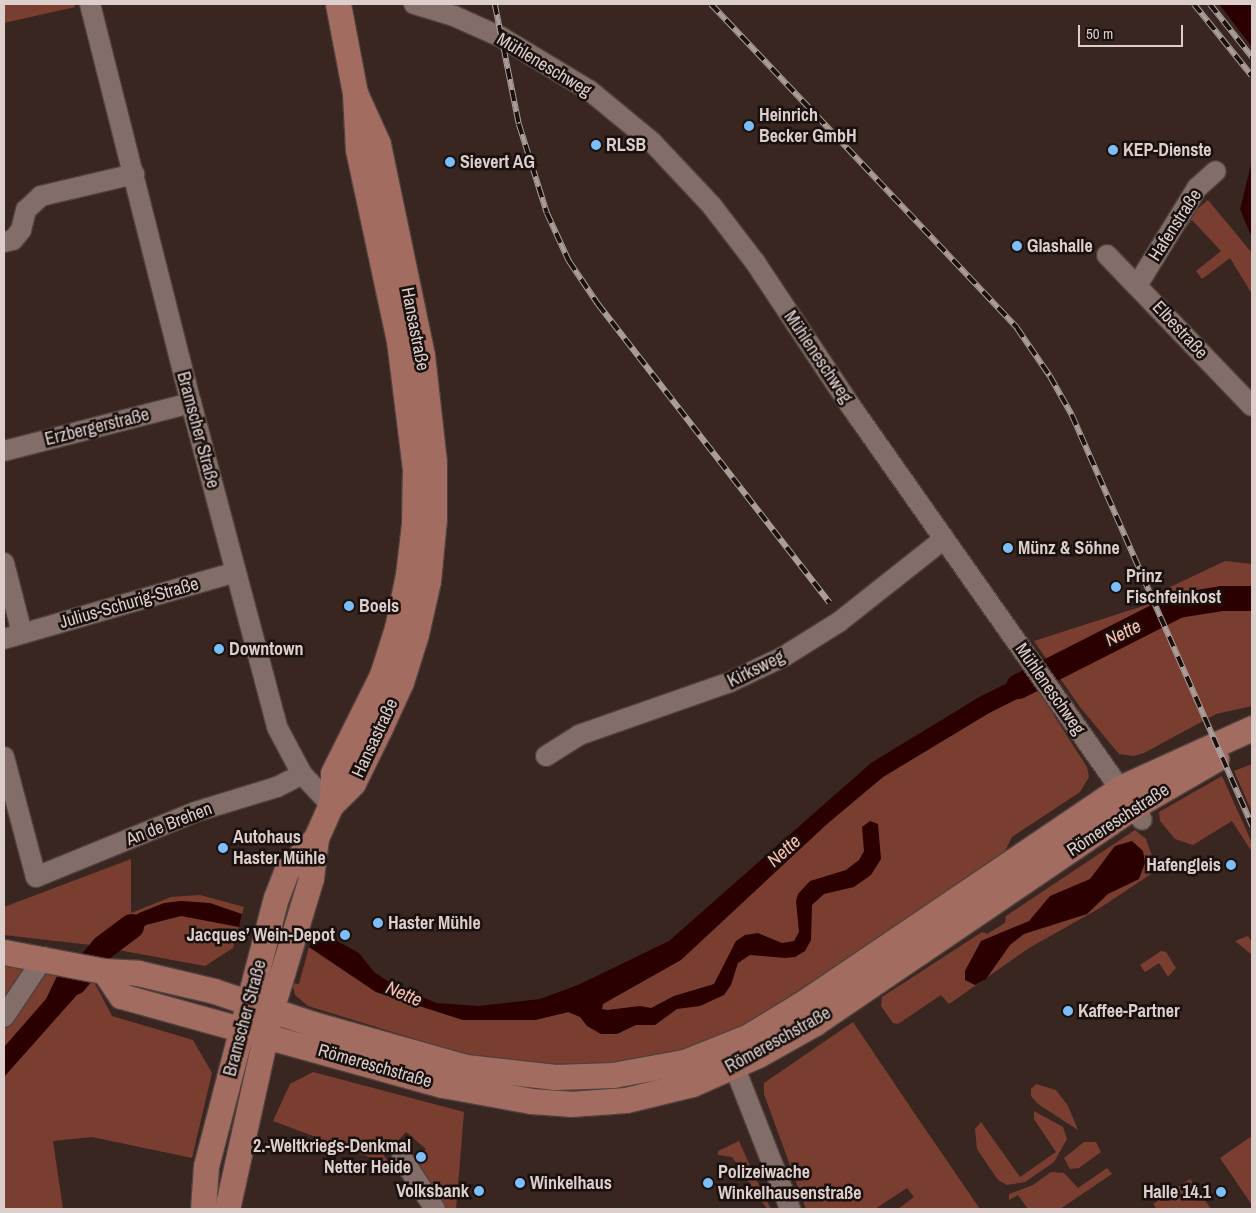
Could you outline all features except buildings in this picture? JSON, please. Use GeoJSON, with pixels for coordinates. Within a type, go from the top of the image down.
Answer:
{"type":"FeatureCollection","features":[{"type":"Feature","properties":{"kind":"main road","name":"Hansastraße"},"geometry":{"type":"LineString","coordinates":[[331,805],[333,773],[382,675],[397,628],[408,575],[414,524],[416,469],[409,407],[358,149],[355,94],[338,4]]}},
{"type":"Feature","properties":{"kind":"main road","name":"Römereschstraße"},"geometry":{"type":"LineString","coordinates":[[101,970],[121,996],[265,1034],[443,1085],[531,1101],[570,1104],[636,1098],[692,1084],[802,1003],[1131,805],[1252,728]]}},
{"type":"Feature","properties":{"kind":"main road","name":"Römereschstraße"},"geometry":{"type":"LineString","coordinates":[[1131,805],[1222,756],[1252,746]]}},
{"type":"Feature","properties":{"kind":"main road","name":"Bramscher Straße"},"geometry":{"type":"LineString","coordinates":[[227,1209],[265,1034],[259,1006],[287,870],[316,838],[331,805]]}},
{"type":"Feature","properties":{"kind":"main road","name":"Römereschstraße"},"geometry":{"type":"LineString","coordinates":[[4,952],[55,959],[101,970],[138,973],[259,1006],[466,1067],[555,1077],[613,1075],[730,1056]]}},
{"type":"Feature","properties":{"kind":"main road","name":"Bramscher Straße"},"geometry":{"type":"LineString","coordinates":[[203,1209],[206,1166],[241,1028],[259,1006]]}},
{"type":"Feature","properties":{"kind":"street","name":"Bramscher Straße"},"geometry":{"type":"LineString","coordinates":[[90,4],[191,403],[277,727],[302,774],[331,805]]}},
{"type":"Feature","properties":{"kind":"street","name":"Mühleneschweg"},"geometry":{"type":"LineString","coordinates":[[414,4],[469,22],[522,49],[589,90],[652,142],[712,206],[750,255],[944,539],[1131,805]]}},
{"type":"Feature","properties":{"kind":"street","name":"Hafenstraße"},"geometry":{"type":"LineString","coordinates":[[1138,284],[1197,188],[1216,170]]}},
{"type":"Feature","properties":{"kind":"street"},"geometry":{"type":"LineString","coordinates":[[4,242],[17,235],[26,210],[41,196],[134,174]]}},
{"type":"Feature","properties":{"kind":"street","name":"Elbestraße"},"geometry":{"type":"LineString","coordinates":[[1107,255],[1138,284],[1252,406]]}},
{"type":"Feature","properties":{"kind":"street","name":"Erzbergerstraße"},"geometry":{"type":"LineString","coordinates":[[4,451],[191,403]]}},
{"type":"Feature","properties":{"kind":"street","name":"Kirksweg"},"geometry":{"type":"LineString","coordinates":[[546,756],[579,735],[730,682],[783,657],[839,622],[944,539]]}},
{"type":"Feature","properties":{"kind":"street","name":"Julius-Schurig-Straße"},"geometry":{"type":"LineString","coordinates":[[4,563],[13,636],[236,572]]}},
{"type":"Feature","properties":{"kind":"street","name":"An de Brehen"},"geometry":{"type":"LineString","coordinates":[[4,757],[36,878],[195,812],[277,788],[302,774]]}},
{"type":"Feature","properties":{"kind":"street"},"geometry":{"type":"LineString","coordinates":[[4,1017],[55,959]]}},
{"type":"Feature","properties":{"kind":"street"},"geometry":{"type":"LineString","coordinates":[[730,1056],[790,1209]]}},
{"type":"Feature","properties":{"kind":"street"},"geometry":{"type":"LineString","coordinates":[[402,1158],[436,1209]]}},
{"type":"Feature","properties":{"kind":"shaded area"},"geometry":{"type":"Polygon","coordinates":[[[4,4],[74,4],[75,7],[4,23],[4,4]]]}},
{"type":"Feature","properties":{"kind":"shaded area"},"geometry":{"type":"Polygon","coordinates":[[[1208,200],[1252,253],[1252,294],[1230,258],[1202,279],[1196,271],[1221,251],[1192,220],[1175,242],[1173,240],[1188,217],[1208,200]]]}},
{"type":"Feature","properties":{"kind":"shaded area"},"geometry":{"type":"Polygon","coordinates":[[[1225,561],[1252,564],[1252,706],[1216,714],[1144,753],[1134,756],[1119,754],[1080,707],[1034,641],[1143,606],[1168,588],[1225,561]]]}},
{"type":"Feature","properties":{"kind":"shaded area"},"geometry":{"type":"Polygon","coordinates":[[[1037,689],[1087,767],[1089,777],[1080,792],[1012,837],[1003,855],[790,996],[743,1025],[690,1048],[611,1065],[566,1068],[474,1057],[308,1006],[295,995],[292,983],[299,984],[309,947],[376,992],[463,1020],[535,1020],[603,1004],[883,777],[989,713],[1037,689]]]}},
{"type":"Feature","properties":{"kind":"shaded area"},"geometry":{"type":"Polygon","coordinates":[[[1252,764],[1252,812],[1234,771],[1252,764]]]}},
{"type":"Feature","properties":{"kind":"shaded area"},"geometry":{"type":"Polygon","coordinates":[[[1222,776],[1252,843],[1252,852],[1232,821],[1193,845],[1175,839],[1160,821],[1159,812],[1222,776]]]}},
{"type":"Feature","properties":{"kind":"shaded area"},"geometry":{"type":"Polygon","coordinates":[[[1135,830],[1146,839],[1157,870],[1100,908],[1029,948],[949,1004],[941,995],[898,1024],[893,1023],[881,1006],[882,997],[982,932],[987,934],[1005,923],[1006,916],[1135,830]]]}},
{"type":"Feature","properties":{"kind":"shaded area"},"geometry":{"type":"Polygon","coordinates":[[[131,859],[131,913],[171,897],[200,895],[244,907],[233,948],[205,966],[91,945],[4,935],[4,907],[131,859]]]}},
{"type":"Feature","properties":{"kind":"shaded area"},"geometry":{"type":"Polygon","coordinates":[[[1248,936],[1252,942],[1252,955],[1235,941],[1248,936]]]}},
{"type":"Feature","properties":{"kind":"shaded area"},"geometry":{"type":"Polygon","coordinates":[[[1161,951],[1166,952],[1176,968],[1168,977],[1159,963],[1145,972],[1140,965],[1161,951]]]}},
{"type":"Feature","properties":{"kind":"shaded area"},"geometry":{"type":"Polygon","coordinates":[[[4,962],[92,978],[112,1016],[193,1040],[212,1073],[192,1158],[92,1137],[53,1141],[63,1209],[4,1209],[4,962]]]}},
{"type":"Feature","properties":{"kind":"shaded area"},"geometry":{"type":"Polygon","coordinates":[[[853,1022],[980,1209],[898,1209],[914,1197],[907,1188],[875,1209],[806,1209],[764,1094],[764,1083],[853,1022]]]}},
{"type":"Feature","properties":{"kind":"shaded area"},"geometry":{"type":"Polygon","coordinates":[[[313,1072],[464,1112],[456,1209],[444,1209],[414,1163],[426,1149],[406,1132],[384,1156],[391,1165],[273,1121],[290,1084],[313,1072]]]}},
{"type":"Feature","properties":{"kind":"shaded area"},"geometry":{"type":"Polygon","coordinates":[[[1036,1084],[1056,1090],[1068,1106],[1078,1130],[1038,1104],[1031,1096],[1031,1089],[1036,1084]]]}},
{"type":"Feature","properties":{"kind":"shaded area"},"geometry":{"type":"Polygon","coordinates":[[[1034,1111],[1063,1127],[1067,1139],[1054,1162],[1025,1182],[1007,1185],[998,1180],[977,1149],[975,1129],[981,1122],[1020,1177],[1056,1152],[1034,1119],[1034,1111]]]}},
{"type":"Feature","properties":{"kind":"shaded area"},"geometry":{"type":"Polygon","coordinates":[[[1252,1136],[1252,1205],[1220,1158],[1252,1136]]]}},
{"type":"Feature","properties":{"kind":"shaded area"},"geometry":{"type":"Polygon","coordinates":[[[739,1141],[771,1209],[767,1209],[732,1157],[718,1155],[718,1151],[739,1141]]]}},
{"type":"Feature","properties":{"kind":"shaded area"},"geometry":{"type":"Polygon","coordinates":[[[1084,1142],[1096,1142],[1101,1152],[1079,1168],[1070,1169],[1064,1158],[1084,1142]]]}},
{"type":"Feature","properties":{"kind":"shaded area"},"geometry":{"type":"Polygon","coordinates":[[[1107,1168],[1112,1174],[1060,1209],[1028,1209],[1018,1195],[1009,1200],[1009,1194],[1033,1185],[1051,1172],[1064,1173],[1078,1188],[1107,1168]]]}},
{"type":"Feature","properties":{"kind":"shaded area"},"geometry":{"type":"Polygon","coordinates":[[[1190,1179],[1211,1209],[1157,1209],[1153,1204],[1190,1179]]]}},
{"type":"Feature","properties":{"kind":"water"},"geometry":{"type":"Polygon","coordinates":[[[1219,4],[1252,4],[1252,47],[1219,4]]]}},
{"type":"Feature","properties":{"kind":"water"},"geometry":{"type":"Polygon","coordinates":[[[1252,161],[1252,238],[1240,209],[1252,161]]]}},
{"type":"Feature","properties":{"kind":"water"},"geometry":{"type":"Polygon","coordinates":[[[1028,673],[1037,689],[989,713],[883,777],[826,825],[681,960],[603,1004],[602,1009],[607,1010],[640,1006],[651,1008],[674,996],[714,984],[736,941],[745,935],[758,933],[782,943],[794,941],[799,932],[796,901],[798,894],[810,881],[846,870],[859,860],[864,851],[862,827],[870,821],[878,824],[881,859],[871,875],[854,887],[824,894],[812,905],[811,940],[805,951],[795,957],[785,958],[750,955],[738,963],[731,985],[724,995],[700,1006],[677,1009],[655,1025],[636,1025],[617,1034],[601,1034],[587,1026],[580,1017],[568,1012],[535,1020],[463,1020],[376,992],[309,947],[317,930],[359,953],[374,972],[389,982],[436,1003],[479,1006],[540,999],[578,985],[669,941],[871,763],[981,696],[1028,673]]]}},
{"type":"Feature","properties":{"kind":"water"},"geometry":{"type":"Polygon","coordinates":[[[1132,841],[1143,851],[1145,863],[1139,879],[1108,894],[1087,914],[1024,934],[1010,945],[986,979],[975,985],[965,980],[965,971],[981,941],[1029,921],[1050,896],[1090,879],[1115,846],[1132,841]]]}},
{"type":"Feature","properties":{"kind":"water"},"geometry":{"type":"Polygon","coordinates":[[[181,901],[210,903],[242,914],[239,927],[181,916],[146,925],[117,950],[91,945],[139,913],[164,903],[181,901]]]}},
{"type":"Feature","properties":{"kind":"water"},"geometry":{"type":"Polygon","coordinates":[[[60,970],[92,978],[4,1077],[4,1047],[46,999],[60,970]]]}},
{"type":"Feature","properties":{"kind":"waterway","name":"Nette"},"geometry":{"type":"LineString","coordinates":[[1018,686],[1178,605],[1222,598],[1252,598]]}},
{"type":"Feature","properties":{"kind":"waterway","name":"Nette"},"geometry":{"type":"LineString","coordinates":[[74,982],[103,947],[131,926]]}},
{"type":"Feature","properties":{"kind":"railway"},"geometry":{"type":"LineString","coordinates":[[495,4],[519,124],[547,213],[569,261],[598,304],[830,603]]}},
{"type":"Feature","properties":{"kind":"railway"},"geometry":{"type":"LineString","coordinates":[[711,4],[1017,328],[1050,376],[1072,415],[1252,826]]}},
{"type":"Feature","properties":{"kind":"railway"},"geometry":{"type":"LineString","coordinates":[[1194,4],[1252,76]]}},
{"type":"Feature","properties":{"kind":"railway"},"geometry":{"type":"LineString","coordinates":[[1210,4],[1252,57]]}},
{"type":"Feature","properties":{"kind":"place","name":"Heinrich Becker GmbH"},"geometry":{"type":"Point","coordinates":[749,126]}},
{"type":"Feature","properties":{"kind":"place","name":"RLSB"},"geometry":{"type":"Point","coordinates":[596,145]}},
{"type":"Feature","properties":{"kind":"place","name":"KEP-Dienste"},"geometry":{"type":"Point","coordinates":[1113,150]}},
{"type":"Feature","properties":{"kind":"place","name":"Sievert AG"},"geometry":{"type":"Point","coordinates":[450,162]}},
{"type":"Feature","properties":{"kind":"place","name":"Glashalle"},"geometry":{"type":"Point","coordinates":[1017,246]}},
{"type":"Feature","properties":{"kind":"place","name":"Münz & Söhne"},"geometry":{"type":"Point","coordinates":[1008,548]}},
{"type":"Feature","properties":{"kind":"place","name":"Prinz Fischfeinkost"},"geometry":{"type":"Point","coordinates":[1116,587]}},
{"type":"Feature","properties":{"kind":"place","name":"Boels"},"geometry":{"type":"Point","coordinates":[349,606]}},
{"type":"Feature","properties":{"kind":"place","name":"Downtown"},"geometry":{"type":"Point","coordinates":[219,649]}},
{"type":"Feature","properties":{"kind":"place","name":"Autohaus Haster Mühle"},"geometry":{"type":"Point","coordinates":[223,848]}},
{"type":"Feature","properties":{"kind":"place","name":"Hafengleis"},"geometry":{"type":"Point","coordinates":[1231,865]}},
{"type":"Feature","properties":{"kind":"place","name":"Haster Mühle"},"geometry":{"type":"Point","coordinates":[378,923]}},
{"type":"Feature","properties":{"kind":"place","name":"Jacques’ Wein-Depot"},"geometry":{"type":"Point","coordinates":[345,935]}},
{"type":"Feature","properties":{"kind":"place","name":"Kaffee-Partner"},"geometry":{"type":"Point","coordinates":[1068,1011]}},
{"type":"Feature","properties":{"kind":"place","name":"2.-Weltkriegs-Denkmal Netter Heide"},"geometry":{"type":"Point","coordinates":[421,1157]}},
{"type":"Feature","properties":{"kind":"place","name":"Winkelhaus"},"geometry":{"type":"Point","coordinates":[520,1183]}},
{"type":"Feature","properties":{"kind":"place","name":"Polizeiwache Winkelhausenstraße"},"geometry":{"type":"Point","coordinates":[708,1183]}},
{"type":"Feature","properties":{"kind":"place","name":"Volksbank"},"geometry":{"type":"Point","coordinates":[479,1191]}},
{"type":"Feature","properties":{"kind":"place","name":"Halle 14.1"},"geometry":{"type":"Point","coordinates":[1221,1192]}}]}
